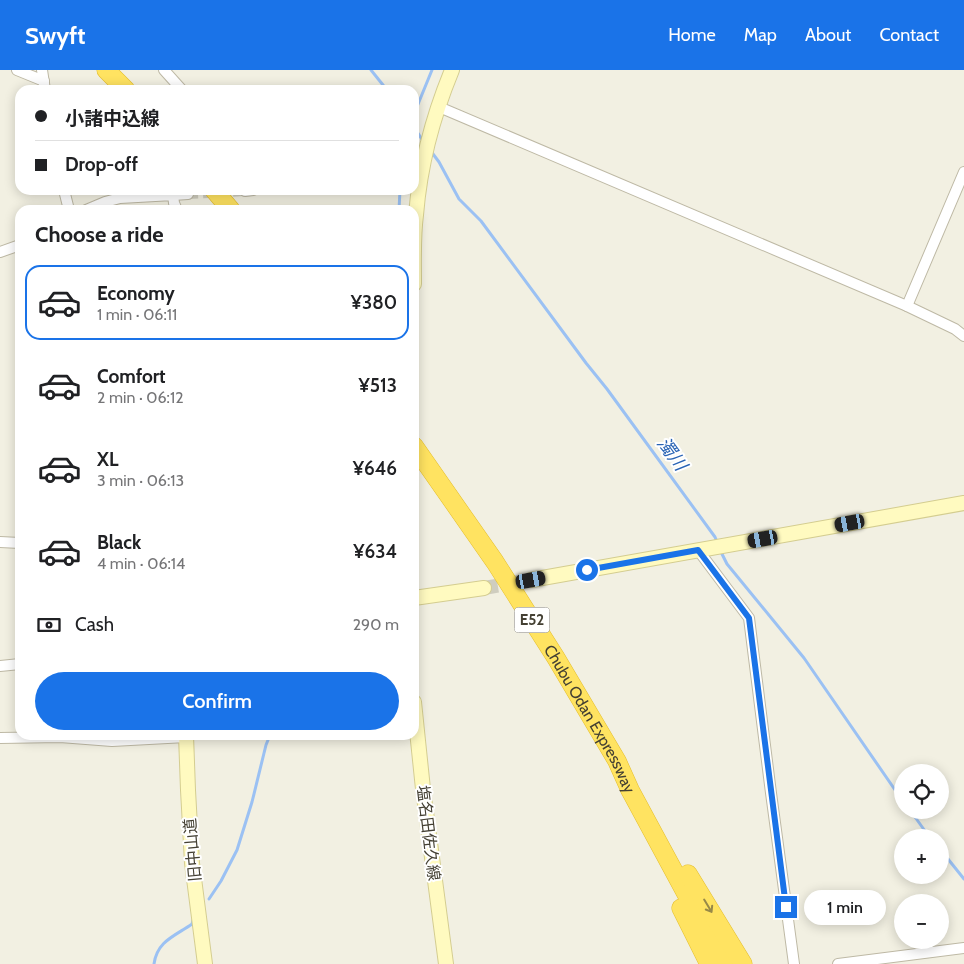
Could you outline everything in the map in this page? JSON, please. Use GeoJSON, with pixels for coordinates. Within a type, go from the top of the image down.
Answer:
{"type":"FeatureCollection","features":[{"type":"Feature","properties":{"kind":"highway"},"geometry":{"type":"LineString","coordinates":[[106,70],[121,85]]}},
{"type":"Feature","properties":{"kind":"highway"},"geometry":{"type":"LineString","coordinates":[[218,195],[227,205]]}},
{"type":"Feature","properties":{"kind":"highway","name":"Chubu Odan Expressway"},"geometry":{"type":"LineString","coordinates":[[419,453],[500,570],[556,658],[617,761],[630,790],[724,964]]}},
{"type":"Feature","properties":{"kind":"highway"},"geometry":{"type":"LineString","coordinates":[[617,761],[743,964]]}},
{"type":"Feature","properties":{"kind":"highway"},"geometry":{"type":"LineString","coordinates":[[630,790],[668,883],[709,964]]}},
{"type":"Feature","properties":{"kind":"main road"},"geometry":{"type":"LineString","coordinates":[[419,177],[430,136],[452,70]]}},
{"type":"Feature","properties":{"kind":"main road"},"geometry":{"type":"LineString","coordinates":[[531,580],[964,503]]}},
{"type":"Feature","properties":{"kind":"main road"},"geometry":{"type":"LineString","coordinates":[[419,597],[484,588]]}},
{"type":"Feature","properties":{"kind":"main road","name":"旧中山道"},"geometry":{"type":"LineString","coordinates":[[186,740],[192,863],[205,964]]}},
{"type":"Feature","properties":{"kind":"main road","name":"塩名田佐久線"},"geometry":{"type":"LineString","coordinates":[[418,740],[446,964]]}},
{"type":"Feature","properties":{"kind":"street"},"geometry":{"type":"LineString","coordinates":[[17,70],[45,85]]}},
{"type":"Feature","properties":{"kind":"street"},"geometry":{"type":"LineString","coordinates":[[42,70],[45,85]]}},
{"type":"Feature","properties":{"kind":"street"},"geometry":{"type":"LineString","coordinates":[[164,70],[178,85]]}},
{"type":"Feature","properties":{"kind":"street"},"geometry":{"type":"LineString","coordinates":[[439,107],[907,306],[955,329],[964,336]]}},
{"type":"Feature","properties":{"kind":"street"},"geometry":{"type":"LineString","coordinates":[[907,306],[964,172]]}},
{"type":"Feature","properties":{"kind":"street"},"geometry":{"type":"LineString","coordinates":[[98,205],[120,198],[180,195]]}},
{"type":"Feature","properties":{"kind":"street"},"geometry":{"type":"LineString","coordinates":[[173,196],[175,205]]}},
{"type":"Feature","properties":{"kind":"street"},"geometry":{"type":"LineString","coordinates":[[0,252],[15,247]]}},
{"type":"Feature","properties":{"kind":"street"},"geometry":{"type":"LineString","coordinates":[[0,542],[15,543]]}},
{"type":"Feature","properties":{"kind":"street"},"geometry":{"type":"LineString","coordinates":[[703,550],[749,618],[794,964]]}},
{"type":"Feature","properties":{"kind":"street"},"geometry":{"type":"LineString","coordinates":[[0,666],[15,664]]}},
{"type":"Feature","properties":{"kind":"street"},"geometry":{"type":"LineString","coordinates":[[0,738],[15,738]]}},
{"type":"Feature","properties":{"kind":"street"},"geometry":{"type":"LineString","coordinates":[[99,740],[127,740]]}},
{"type":"Feature","properties":{"kind":"street"},"geometry":{"type":"LineString","coordinates":[[838,964],[964,948]]}},
{"type":"Feature","properties":{"kind":"waterway","name":"濁川"},"geometry":{"type":"LineString","coordinates":[[371,70],[383,85]]}},
{"type":"Feature","properties":{"kind":"waterway"},"geometry":{"type":"LineString","coordinates":[[419,102],[432,70]]}},
{"type":"Feature","properties":{"kind":"waterway","name":"濁川"},"geometry":{"type":"LineString","coordinates":[[419,135],[423,141]]}},
{"type":"Feature","properties":{"kind":"waterway","name":"濁川"},"geometry":{"type":"LineString","coordinates":[[430,150],[439,162],[459,199],[481,221],[607,389],[715,537],[718,544]]}},
{"type":"Feature","properties":{"kind":"waterway"},"geometry":{"type":"LineString","coordinates":[[399,205],[400,195]]}},
{"type":"Feature","properties":{"kind":"waterway","name":"濁川"},"geometry":{"type":"LineString","coordinates":[[720,550],[727,564],[804,658],[894,788]]}},
{"type":"Feature","properties":{"kind":"waterway"},"geometry":{"type":"LineString","coordinates":[[209,899],[237,850],[268,740]]}},
{"type":"Feature","properties":{"kind":"waterway","name":"濁川"},"geometry":{"type":"LineString","coordinates":[[916,819],[924,829]]}},
{"type":"Feature","properties":{"kind":"waterway","name":"濁川"},"geometry":{"type":"LineString","coordinates":[[949,860],[964,879]]}},
{"type":"Feature","properties":{"kind":"waterway"},"geometry":{"type":"LineString","coordinates":[[154,964],[163,944],[192,924],[193,920]]}},
{"type":"Feature","properties":{"kind":"tunnel"},"geometry":{"type":"LineString","coordinates":[[484,588],[531,580]]}},
{"type":"Feature","properties":{"kind":"route"},"geometry":{"type":"LineString","coordinates":[[587,570],[698,550],[749,618],[786,907]]}}]}
